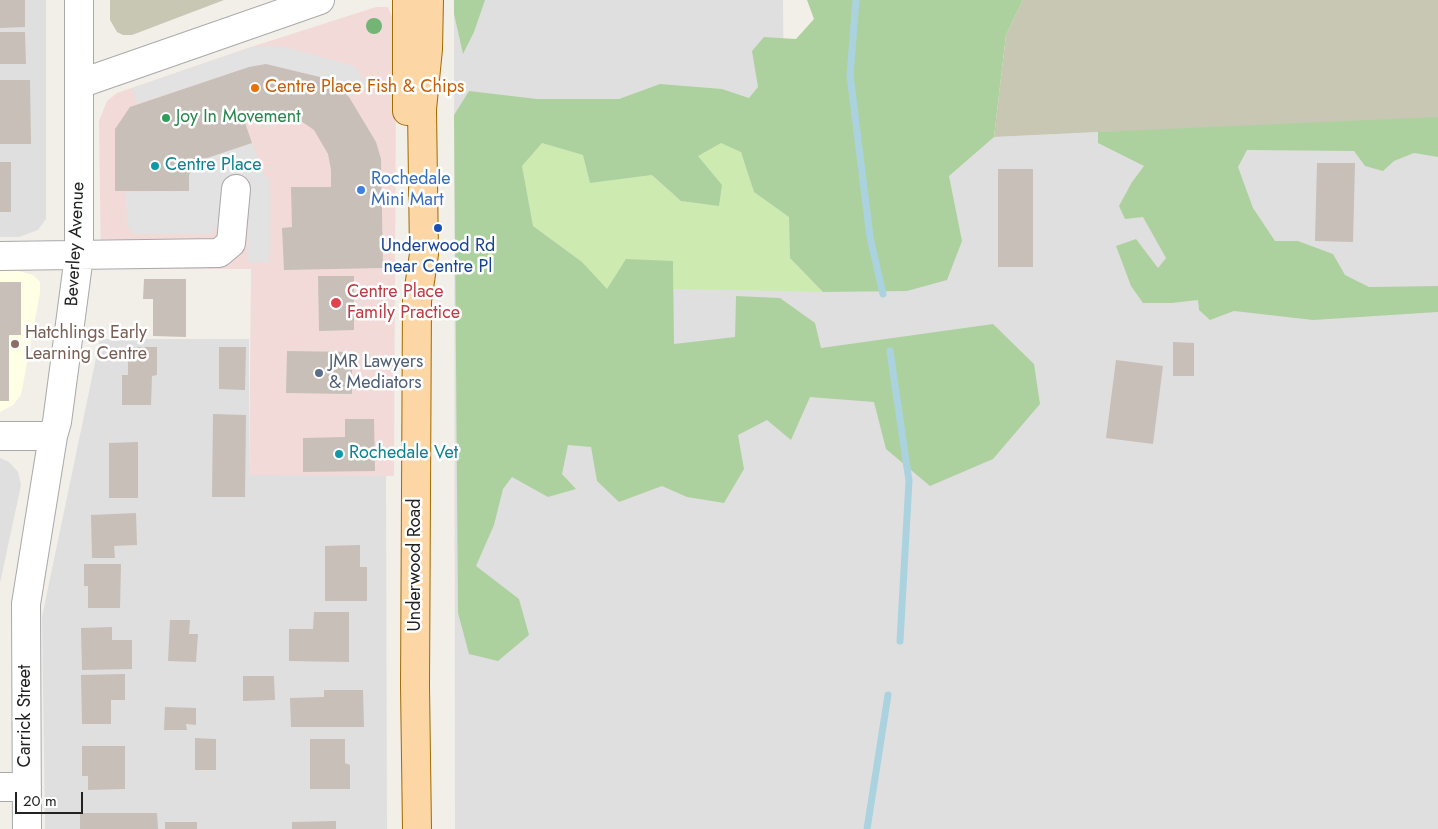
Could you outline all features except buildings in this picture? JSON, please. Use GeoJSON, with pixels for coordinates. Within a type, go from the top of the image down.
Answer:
{"type":"FeatureCollection","features":[{"type":"Feature","properties":{"kind":"main road","name":"Underwood Road"},"geometry":{"type":"LineString","coordinates":[[407,0],[406,244],[409,276],[417,301]]}},
{"type":"Feature","properties":{"kind":"main road","name":"Underwood Road"},"geometry":{"type":"LineString","coordinates":[[417,829],[415,686],[417,301],[424,254],[422,109],[428,49],[429,0]]}},
{"type":"Feature","properties":{"kind":"street","name":"Beverley Avenue"},"geometry":{"type":"LineString","coordinates":[[26,604],[53,436],[57,422],[79,256],[78,0]]}},
{"type":"Feature","properties":{"kind":"street"},"geometry":{"type":"LineString","coordinates":[[79,84],[320,0]]}},
{"type":"Feature","properties":{"kind":"street"},"geometry":{"type":"LineString","coordinates":[[0,256],[219,253],[231,243],[236,189]]}},
{"type":"Feature","properties":{"kind":"street"},"geometry":{"type":"LineString","coordinates":[[0,436],[53,436]]}},
{"type":"Feature","properties":{"kind":"street","name":"Carrick Street"},"geometry":{"type":"LineString","coordinates":[[26,604],[27,829]]}},
{"type":"Feature","properties":{"kind":"street"},"geometry":{"type":"LineString","coordinates":[[0,787],[27,787]]}},
{"type":"Feature","properties":{"kind":"shaded area"},"geometry":{"type":"Polygon","coordinates":[[[0,0],[46,0],[46,219],[38,230],[19,237],[0,237],[0,0]]]}},
{"type":"Feature","properties":{"kind":"shaded area"},"geometry":{"type":"Polygon","coordinates":[[[110,0],[224,0],[132,35],[123,35],[117,32],[110,20],[110,0]]]}},
{"type":"Feature","properties":{"kind":"shaded area"},"geometry":{"type":"Polygon","coordinates":[[[454,0],[783,0],[784,114],[994,137],[1098,132],[1438,128],[1438,829],[455,829],[454,0]]]}},
{"type":"Feature","properties":{"kind":"shaded area"},"geometry":{"type":"Polygon","coordinates":[[[1023,0],[1438,0],[1438,128],[1098,132],[994,137],[1006,35],[1023,0]]]}},
{"type":"Feature","properties":{"kind":"shaded area"},"geometry":{"type":"Polygon","coordinates":[[[376,7],[388,7],[393,20],[396,76],[394,476],[249,475],[251,269],[101,269],[99,121],[107,101],[117,93],[376,7]]]}},
{"type":"Feature","properties":{"kind":"shaded area"},"geometry":{"type":"Polygon","coordinates":[[[263,46],[285,47],[354,66],[368,85],[349,97],[323,78],[266,64],[249,67],[137,104],[132,88],[248,48],[263,46]]]}},
{"type":"Feature","properties":{"kind":"shaded area"},"geometry":{"type":"Polygon","coordinates":[[[252,143],[264,175],[269,178],[269,262],[248,262],[249,179],[227,185],[219,223],[211,234],[134,234],[127,226],[126,192],[188,191],[189,175],[198,161],[252,143]]]}},
{"type":"Feature","properties":{"kind":"shaded area","name":"Hatchlings Early Learning Centre"},"geometry":{"type":"Polygon","coordinates":[[[0,271],[19,271],[33,275],[40,282],[40,293],[21,395],[13,405],[0,412],[0,271]]]}},
{"type":"Feature","properties":{"kind":"shaded area"},"geometry":{"type":"Polygon","coordinates":[[[100,339],[249,339],[249,475],[386,475],[387,829],[45,829],[42,617],[100,339]]]}},
{"type":"Feature","properties":{"kind":"shaded area"},"geometry":{"type":"Polygon","coordinates":[[[0,458],[9,462],[18,472],[21,485],[0,583],[0,458]]]}},
{"type":"Feature","properties":{"kind":"green space"},"geometry":{"type":"Polygon","coordinates":[[[454,0],[485,0],[474,32],[463,54],[454,14],[454,0]]]}},
{"type":"Feature","properties":{"kind":"green space"},"geometry":{"type":"Polygon","coordinates":[[[807,0],[1023,0],[1006,35],[994,137],[949,176],[962,241],[947,280],[907,291],[823,292],[790,258],[789,217],[754,192],[741,152],[721,143],[698,156],[722,185],[719,206],[681,201],[652,175],[590,183],[583,155],[542,143],[522,166],[533,226],[582,262],[607,289],[626,259],[673,261],[674,344],[735,337],[736,296],[780,298],[815,323],[821,348],[993,324],[1034,364],[1040,404],[993,459],[930,486],[886,449],[874,402],[810,397],[791,440],[767,420],[738,435],[744,469],[724,503],[687,497],[662,486],[619,502],[597,481],[591,447],[568,445],[562,474],[576,489],[548,497],[512,477],[503,489],[494,525],[476,566],[519,599],[529,635],[498,661],[469,654],[458,613],[454,115],[469,91],[537,99],[619,99],[660,84],[722,89],[749,98],[758,87],[752,51],[764,37],[796,39],[814,19],[807,0]]]}},
{"type":"Feature","properties":{"kind":"green space"},"geometry":{"type":"Polygon","coordinates":[[[1438,117],[1438,157],[1414,153],[1394,161],[1383,171],[1365,166],[1354,151],[1247,150],[1238,167],[1253,208],[1275,241],[1298,241],[1333,254],[1345,275],[1369,287],[1438,286],[1438,312],[1313,320],[1234,311],[1210,320],[1199,310],[1198,300],[1172,303],[1143,303],[1131,286],[1116,246],[1136,239],[1158,268],[1166,258],[1143,217],[1125,219],[1119,206],[1132,182],[1144,166],[1098,143],[1098,132],[1438,117]]]}},
{"type":"Feature","properties":{"kind":"green space"},"geometry":{"type":"Polygon","coordinates":[[[721,142],[741,152],[754,192],[789,217],[790,258],[823,292],[674,289],[673,261],[607,290],[582,262],[533,226],[522,166],[542,143],[583,155],[590,183],[652,175],[681,201],[719,206],[722,185],[698,156],[721,142]]]}},
{"type":"Feature","properties":{"kind":"waterway"},"geometry":{"type":"LineString","coordinates":[[856,0],[850,75],[870,237],[883,294]]}},
{"type":"Feature","properties":{"kind":"waterway"},"geometry":{"type":"LineString","coordinates":[[890,351],[909,481],[900,641]]}},
{"type":"Feature","properties":{"kind":"waterway"},"geometry":{"type":"LineString","coordinates":[[867,829],[888,695]]}},
{"type":"Feature","properties":{"kind":"place","name":"Centre Place Fish & Chips"},"geometry":{"type":"Point","coordinates":[255,88]}},
{"type":"Feature","properties":{"kind":"place","name":"Joy In Movement"},"geometry":{"type":"Point","coordinates":[166,118]}},
{"type":"Feature","properties":{"kind":"place","name":"Centre Place"},"geometry":{"type":"Point","coordinates":[155,166]}},
{"type":"Feature","properties":{"kind":"place","name":"Rochedale Mini Mart"},"geometry":{"type":"Point","coordinates":[361,190]}},
{"type":"Feature","properties":{"kind":"place","name":"Underwood Rd near Centre Pl"},"geometry":{"type":"Point","coordinates":[438,228]}},
{"type":"Feature","properties":{"kind":"place","name":"Centre Place Family Practice"},"geometry":{"type":"Point","coordinates":[336,303]}},
{"type":"Feature","properties":{"kind":"place","name":"Hatchlings Early Learning Centre"},"geometry":{"type":"Point","coordinates":[15,344]}},
{"type":"Feature","properties":{"kind":"place","name":"JMR Lawyers & Mediators"},"geometry":{"type":"Point","coordinates":[319,373]}},
{"type":"Feature","properties":{"kind":"place","name":"Rochedale Vet"},"geometry":{"type":"Point","coordinates":[339,454]}}]}
